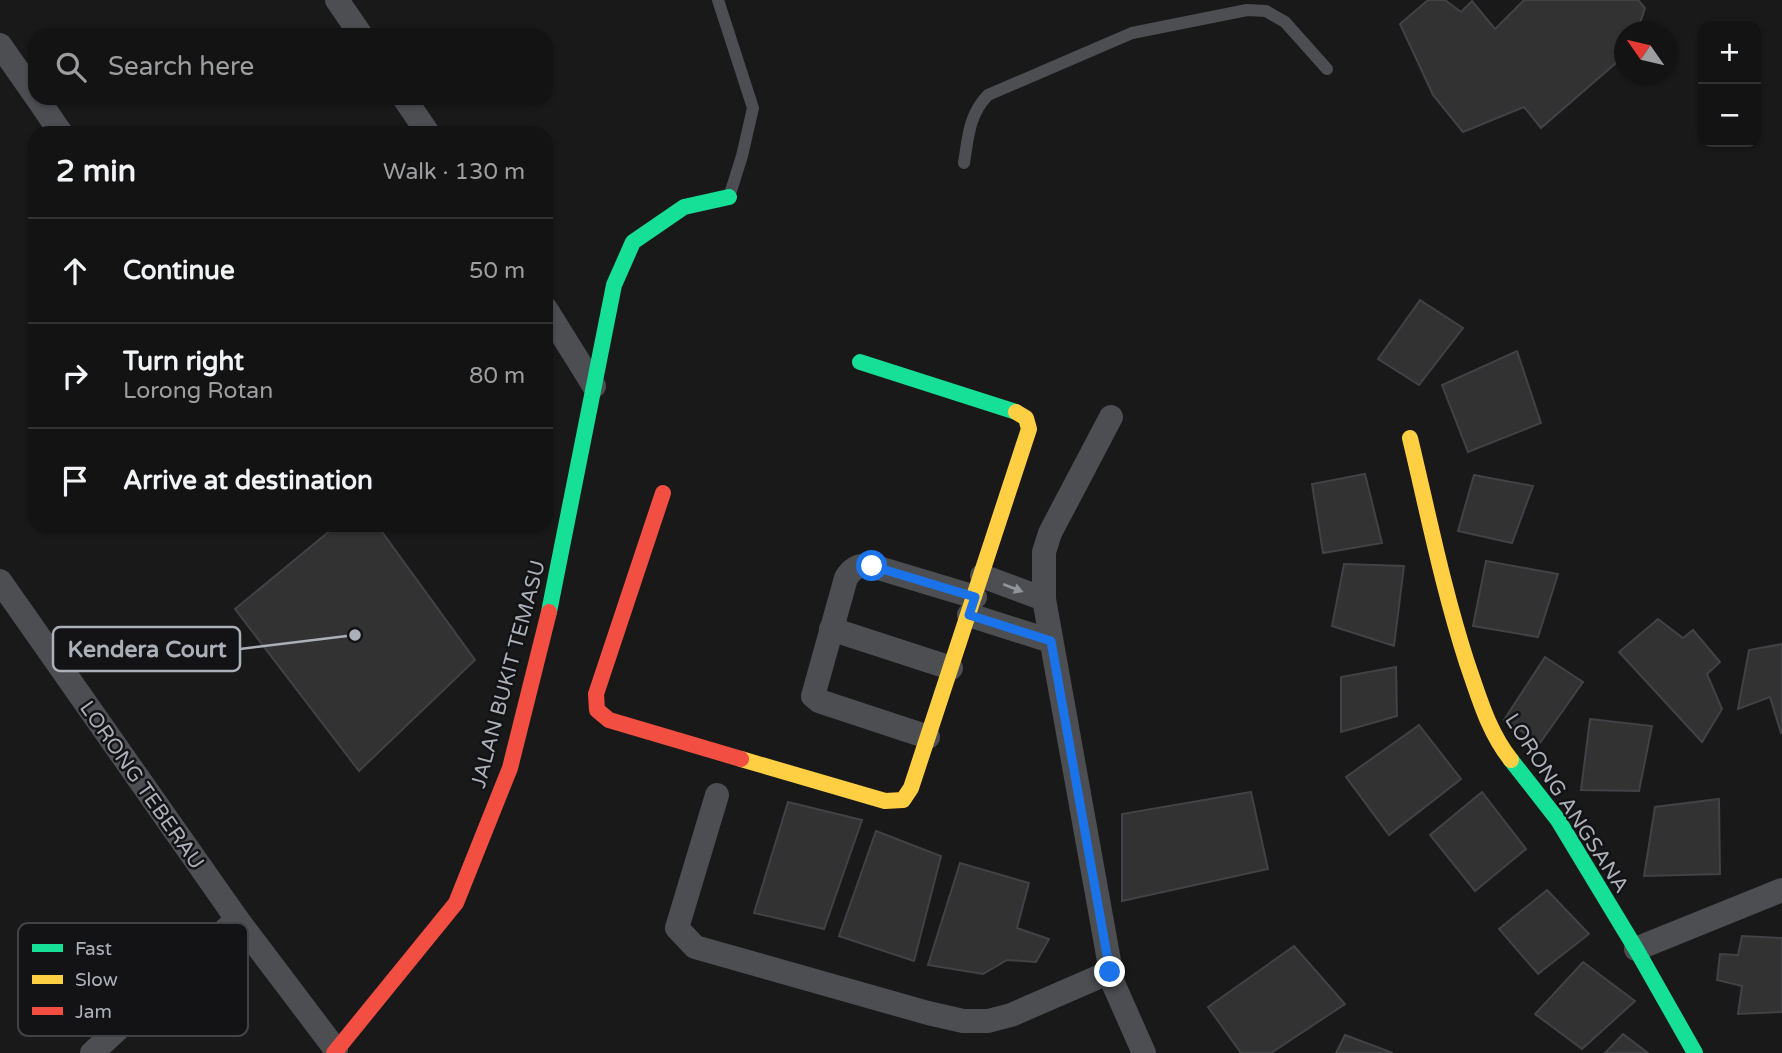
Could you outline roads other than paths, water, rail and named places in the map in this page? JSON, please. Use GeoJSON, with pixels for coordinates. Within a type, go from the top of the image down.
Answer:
{"type":"FeatureCollection","features":[{"type":"Feature","properties":{"kind":"street"},"geometry":{"type":"LineString","coordinates":[[348,4],[358,28]]}},
{"type":"Feature","properties":{"kind":"street"},"geometry":{"type":"LineString","coordinates":[[0,45],[28,85]]}},
{"type":"Feature","properties":{"kind":"street"},"geometry":{"type":"LineString","coordinates":[[42,105],[56,126]]}},
{"type":"Feature","properties":{"kind":"street"},"geometry":{"type":"LineString","coordinates":[[409,105],[423,126]]}},
{"type":"Feature","properties":{"kind":"street","name":"JALAN BUKIT TEMASU"},"geometry":{"type":"LineString","coordinates":[[335,1052],[456,903],[510,768],[554,592],[614,285],[633,242],[684,206],[729,197]]}},
{"type":"Feature","properties":{"kind":"street"},"geometry":{"type":"LineString","coordinates":[[553,320],[594,386]]}},
{"type":"Feature","properties":{"kind":"street"},"geometry":{"type":"LineString","coordinates":[[663,493],[596,694],[595,703],[602,716],[885,801],[903,800],[911,788],[1029,429],[1026,418],[1018,413],[860,362]]}},
{"type":"Feature","properties":{"kind":"street"},"geometry":{"type":"LineString","coordinates":[[1111,418],[1050,533],[1044,552],[1044,599],[1112,983],[1144,1053]]}},
{"type":"Feature","properties":{"kind":"street","name":"LORONG ANGSANA"},"geometry":{"type":"LineString","coordinates":[[1410,438],[1449,606],[1485,717],[1502,749],[1558,820],[1636,948],[1695,1053]]}},
{"type":"Feature","properties":{"kind":"street"},"geometry":{"type":"LineString","coordinates":[[928,737],[818,701],[813,696],[846,578],[856,567],[863,565],[975,596],[1044,599]]}},
{"type":"Feature","properties":{"kind":"street","name":"LORONG TEBERAU"},"geometry":{"type":"LineString","coordinates":[[0,581],[240,923]]}},
{"type":"Feature","properties":{"kind":"street"},"geometry":{"type":"LineString","coordinates":[[975,596],[1051,641]]}},
{"type":"Feature","properties":{"kind":"street"},"geometry":{"type":"LineString","coordinates":[[831,629],[951,668]]}},
{"type":"Feature","properties":{"kind":"street"},"geometry":{"type":"LineString","coordinates":[[717,795],[677,928],[695,947],[963,1021],[988,1021],[1011,1015],[1110,972]]}},
{"type":"Feature","properties":{"kind":"street"},"geometry":{"type":"LineString","coordinates":[[1636,948],[1782,890]]}},
{"type":"Feature","properties":{"kind":"street"},"geometry":{"type":"LineString","coordinates":[[233,923],[237,919]]}},
{"type":"Feature","properties":{"kind":"street","name":"LORONG TEBERAU"},"geometry":{"type":"LineString","coordinates":[[248,934],[335,1052]]}},
{"type":"Feature","properties":{"kind":"street"},"geometry":{"type":"LineString","coordinates":[[92,1053],[110,1036]]}},
{"type":"Feature","properties":{"kind":"lane","name":"JALAN BUKIT TEMASU"},"geometry":{"type":"LineString","coordinates":[[718,0],[753,107],[729,197]]}},
{"type":"Feature","properties":{"kind":"lane"},"geometry":{"type":"LineString","coordinates":[[964,163],[972,116],[977,105],[988,95],[1132,33],[1247,10],[1266,11],[1285,22],[1327,69]]}},
{"type":"Feature","properties":{"kind":"place","name":"Kendera Court"},"geometry":{"type":"Point","coordinates":[355,635]}}]}
